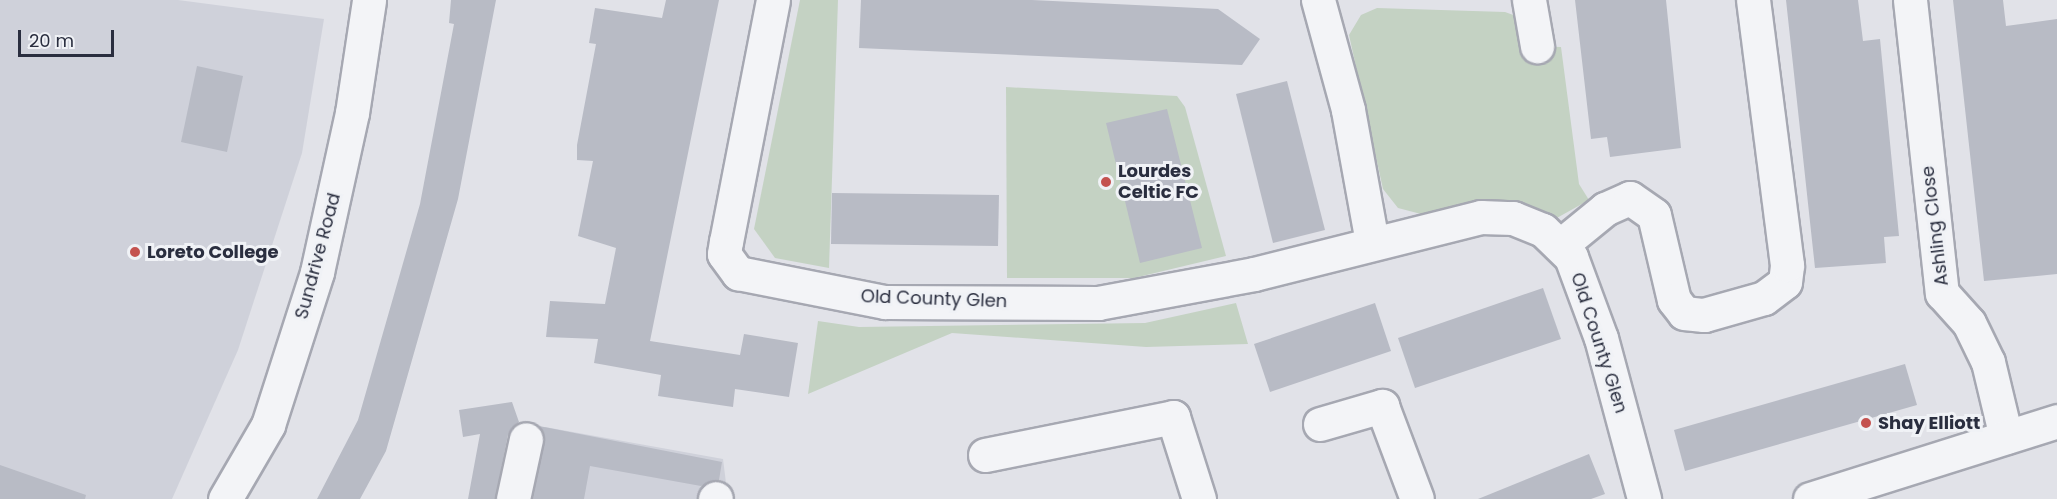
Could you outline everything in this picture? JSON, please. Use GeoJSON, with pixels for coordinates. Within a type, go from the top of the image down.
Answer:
{"type":"FeatureCollection","features":[{"type":"Feature","properties":{"kind":"street","name":"Sundrive Road"},"geometry":{"type":"LineString","coordinates":[[225,499],[268,425],[317,272],[352,113],[369,0]]}},
{"type":"Feature","properties":{"kind":"street","name":"Old County Glen"},"geometry":{"type":"LineString","coordinates":[[773,0],[724,254],[738,273],[749,278],[885,302],[1098,303],[1244,276],[1372,242],[1481,217],[1513,218],[1561,244],[1571,257],[1601,338],[1644,499]]}},
{"type":"Feature","properties":{"kind":"street"},"geometry":{"type":"LineString","coordinates":[[1529,0],[1537,46]]}},
{"type":"Feature","properties":{"kind":"street"},"geometry":{"type":"LineString","coordinates":[[1561,244],[1605,209],[1630,198],[1654,215],[1674,300],[1684,313],[1704,315],[1764,298],[1785,282],[1787,265],[1754,0]]}},
{"type":"Feature","properties":{"kind":"street","name":"Ashling Close"},"geometry":{"type":"LineString","coordinates":[[1910,0],[1942,293],[1969,322],[1988,363],[2006,437]]}},
{"type":"Feature","properties":{"kind":"street"},"geometry":{"type":"LineString","coordinates":[[1324,1],[1372,242]]}},
{"type":"Feature","properties":{"kind":"street"},"geometry":{"type":"LineString","coordinates":[[1320,424],[1382,406],[1417,499]]}},
{"type":"Feature","properties":{"kind":"street"},"geometry":{"type":"LineString","coordinates":[[985,455],[1173,417],[1199,499]]}},
{"type":"Feature","properties":{"kind":"street"},"geometry":{"type":"LineString","coordinates":[[1810,499],[2057,421]]}},
{"type":"Feature","properties":{"kind":"street"},"geometry":{"type":"LineString","coordinates":[[513,499],[526,439]]}},
{"type":"Feature","properties":{"kind":"shaded area","name":"Loreto College"},"geometry":{"type":"Polygon","coordinates":[[[0,0],[178,0],[324,19],[302,153],[238,350],[172,499],[0,499],[0,0]]]}},
{"type":"Feature","properties":{"kind":"shaded area"},"geometry":{"type":"Polygon","coordinates":[[[545,427],[723,459],[728,499],[531,499],[545,427]]]}},
{"type":"Feature","properties":{"kind":"green space"},"geometry":{"type":"Polygon","coordinates":[[[800,0],[838,0],[829,268],[775,258],[754,229],[800,0]]]}},
{"type":"Feature","properties":{"kind":"green space"},"geometry":{"type":"Polygon","coordinates":[[[1377,8],[1505,12],[1516,16],[1525,46],[1561,47],[1579,184],[1589,200],[1555,219],[1531,206],[1504,201],[1421,214],[1398,208],[1383,189],[1349,35],[1361,15],[1377,8]]]}},
{"type":"Feature","properties":{"kind":"green space","name":"Lourdes Celtic FC"},"geometry":{"type":"Polygon","coordinates":[[[1006,87],[1177,96],[1185,107],[1226,256],[1134,278],[1007,278],[1006,87]]]}},
{"type":"Feature","properties":{"kind":"green space"},"geometry":{"type":"Polygon","coordinates":[[[1236,303],[1248,344],[1146,347],[952,333],[808,394],[818,321],[859,327],[1145,323],[1236,303]]]}},
{"type":"Feature","properties":{"kind":"building"},"geometry":{"type":"Polygon","coordinates":[[[451,0],[496,0],[458,199],[386,451],[360,499],[317,499],[358,420],[420,204],[454,24],[449,23],[451,0]]]}},
{"type":"Feature","properties":{"kind":"building"},"geometry":{"type":"Polygon","coordinates":[[[666,0],[719,0],[650,341],[740,355],[744,334],[798,343],[789,397],[735,389],[733,407],[658,396],[661,375],[594,363],[598,339],[546,337],[550,301],[605,304],[616,248],[578,236],[593,161],[577,160],[577,145],[596,44],[589,43],[595,8],[662,18],[666,0]]]}},
{"type":"Feature","properties":{"kind":"building"},"geometry":{"type":"Polygon","coordinates":[[[861,0],[1032,0],[1218,9],[1260,39],[1242,65],[859,48],[861,0]]]}},
{"type":"Feature","properties":{"kind":"building"},"geometry":{"type":"Polygon","coordinates":[[[1575,0],[1666,0],[1681,148],[1610,157],[1607,137],[1591,139],[1575,0]]]}},
{"type":"Feature","properties":{"kind":"building"},"geometry":{"type":"Polygon","coordinates":[[[1786,0],[1858,0],[1863,41],[1880,39],[1899,236],[1884,237],[1886,263],[1815,268],[1786,0]]]}},
{"type":"Feature","properties":{"kind":"building"},"geometry":{"type":"Polygon","coordinates":[[[1953,0],[2003,0],[2006,26],[2057,19],[2057,274],[1984,281],[1953,0]]]}},
{"type":"Feature","properties":{"kind":"building"},"geometry":{"type":"Polygon","coordinates":[[[197,66],[243,76],[227,152],[181,142],[197,66]]]}},
{"type":"Feature","properties":{"kind":"building"},"geometry":{"type":"Polygon","coordinates":[[[1287,81],[1325,230],[1273,243],[1236,94],[1287,81]]]}},
{"type":"Feature","properties":{"kind":"building"},"geometry":{"type":"Polygon","coordinates":[[[1167,109],[1202,248],[1140,263],[1106,123],[1167,109]]]}},
{"type":"Feature","properties":{"kind":"building"},"geometry":{"type":"Polygon","coordinates":[[[832,193],[999,195],[998,246],[831,244],[832,193]]]}},
{"type":"Feature","properties":{"kind":"building"},"geometry":{"type":"Polygon","coordinates":[[[1543,288],[1561,339],[1415,388],[1398,338],[1543,288]]]}},
{"type":"Feature","properties":{"kind":"building"},"geometry":{"type":"Polygon","coordinates":[[[1375,303],[1391,351],[1270,392],[1254,344],[1375,303]]]}},
{"type":"Feature","properties":{"kind":"building"},"geometry":{"type":"Polygon","coordinates":[[[1905,364],[1917,405],[1685,471],[1674,430],[1905,364]]]}},
{"type":"Feature","properties":{"kind":"building"},"geometry":{"type":"Polygon","coordinates":[[[512,402],[519,422],[508,435],[495,499],[468,499],[480,434],[463,437],[459,410],[512,402]]]}},
{"type":"Feature","properties":{"kind":"building"},"geometry":{"type":"Polygon","coordinates":[[[539,426],[722,462],[719,480],[701,486],[590,466],[584,499],[532,499],[544,442],[539,426]]]}},
{"type":"Feature","properties":{"kind":"building"},"geometry":{"type":"Polygon","coordinates":[[[1589,454],[1605,494],[1591,499],[1478,499],[1589,454]]]}},
{"type":"Feature","properties":{"kind":"building"},"geometry":{"type":"Polygon","coordinates":[[[0,465],[86,495],[85,499],[0,499],[0,465]]]}},
{"type":"Feature","properties":{"kind":"place","name":"Lourdes Celtic FC"},"geometry":{"type":"Point","coordinates":[1106,182]}},
{"type":"Feature","properties":{"kind":"place","name":"Loreto College"},"geometry":{"type":"Point","coordinates":[135,252]}},
{"type":"Feature","properties":{"kind":"place","name":"Shay Elliott"},"geometry":{"type":"Point","coordinates":[1866,423]}}]}
